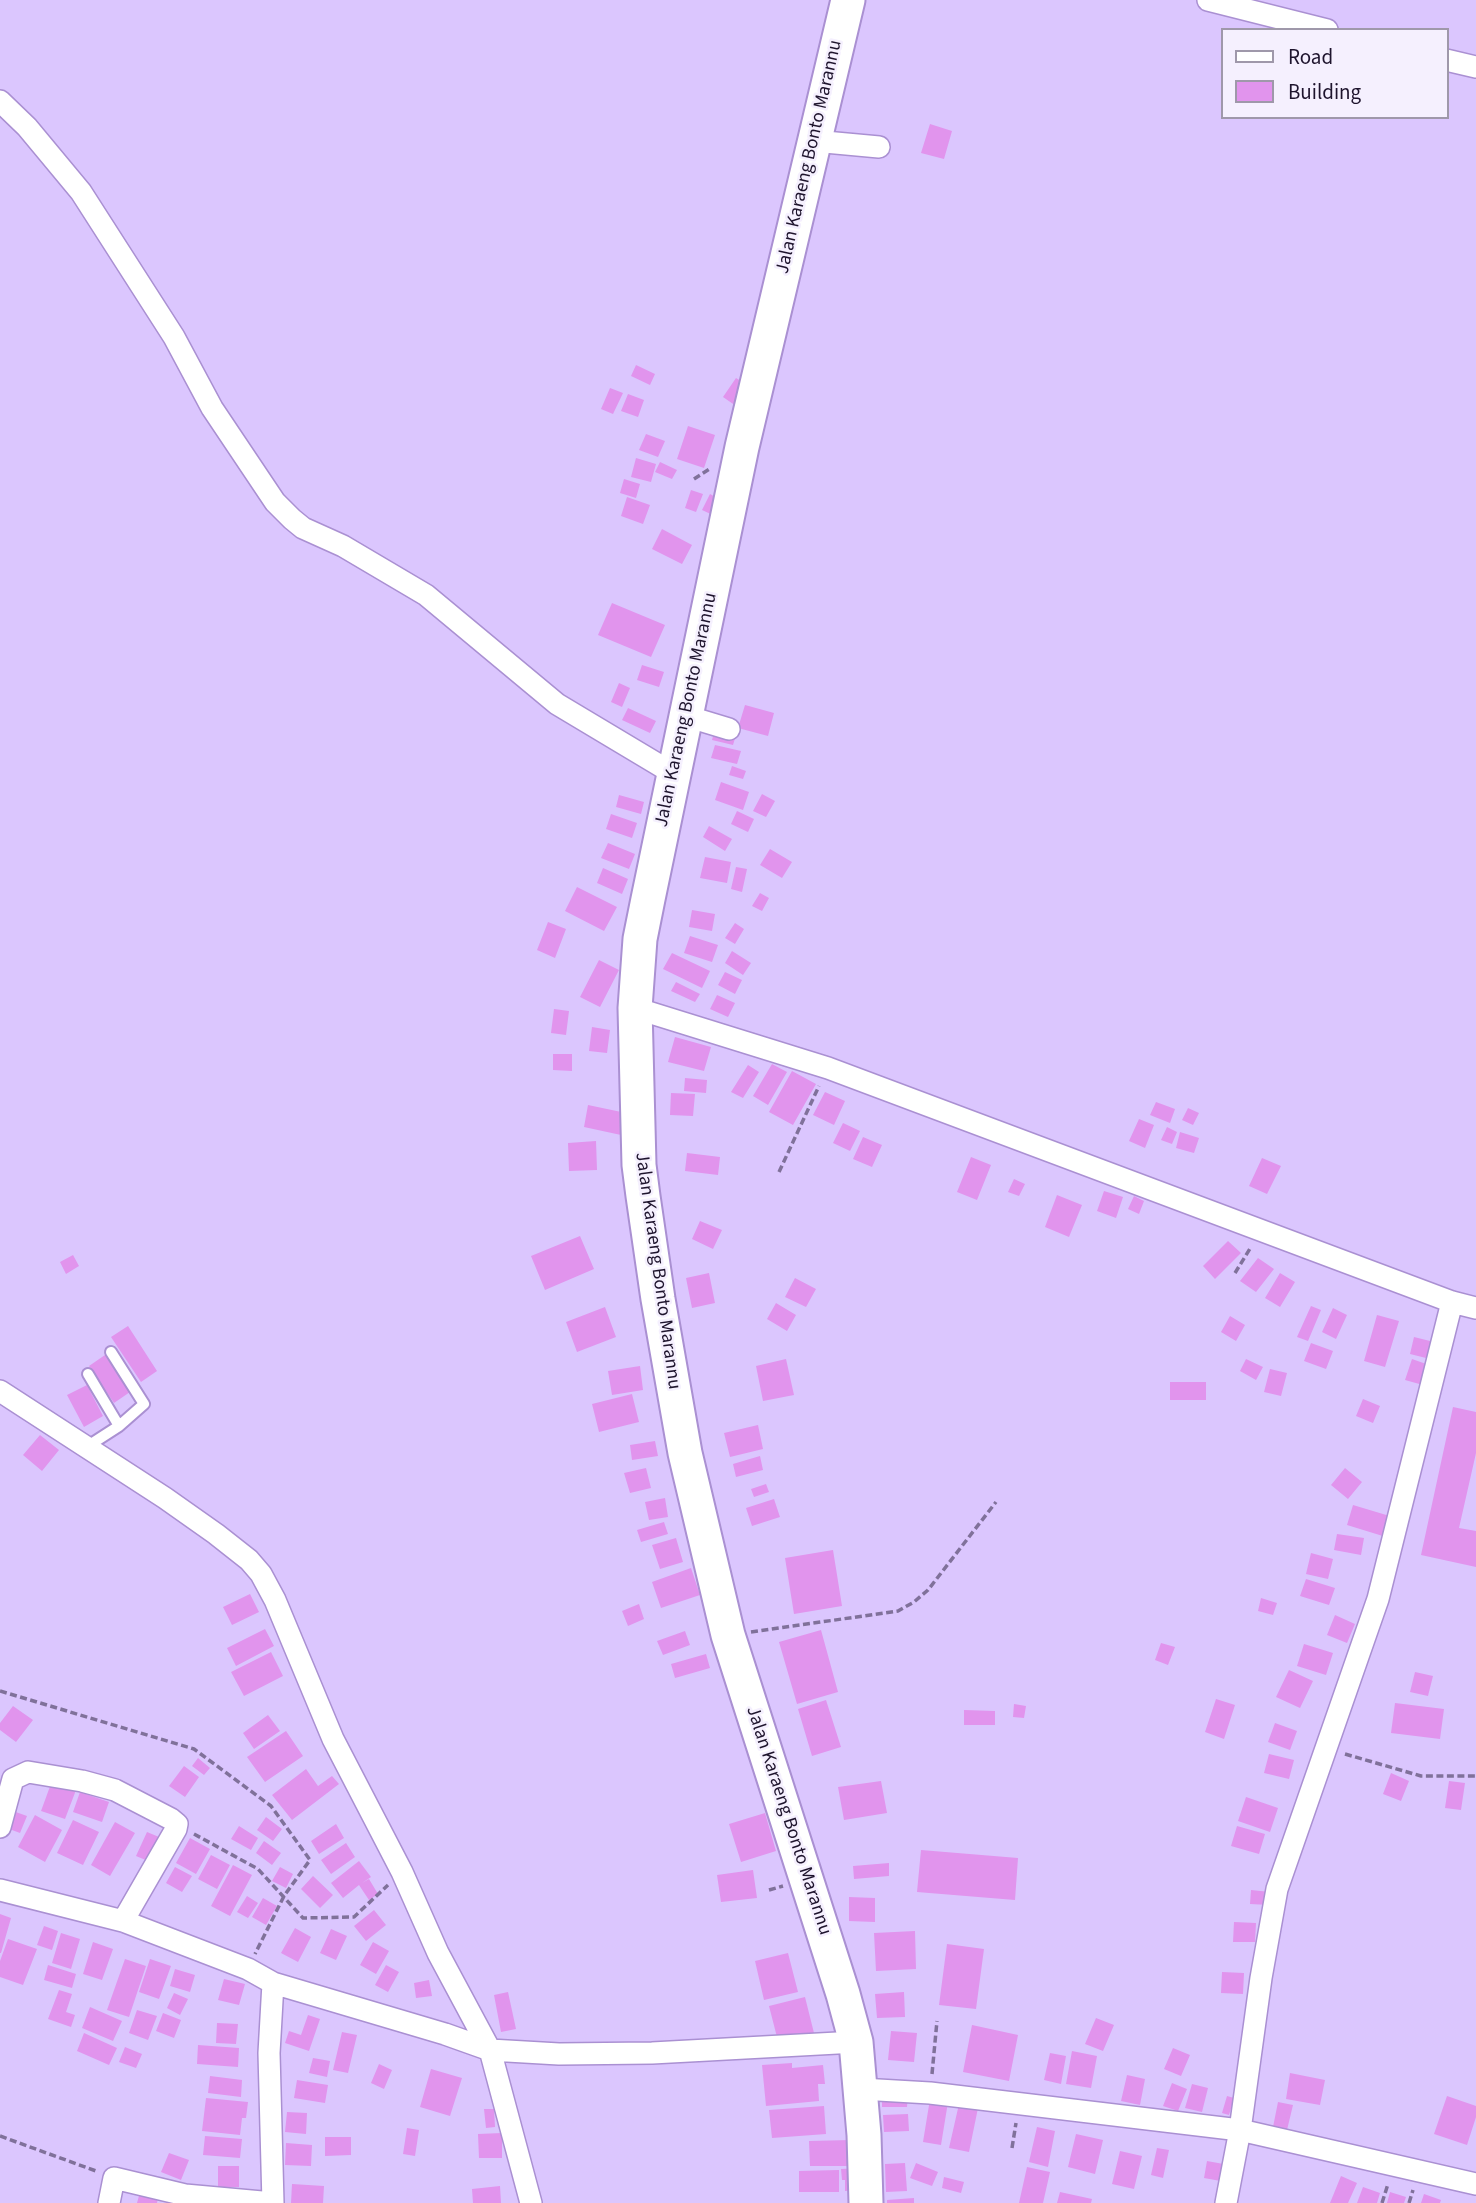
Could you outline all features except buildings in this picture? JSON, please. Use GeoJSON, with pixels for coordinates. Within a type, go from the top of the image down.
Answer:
{"type":"FeatureCollection","features":[{"type":"Feature","properties":{"kind":"main road","name":"Jalan Karaeng Bonto Marannu"},"geometry":{"type":"LineString","coordinates":[[848,0],[742,447],[640,939],[635,1008],[639,1165],[657,1299],[685,1453],[728,1635],[856,2042],[866,2203]]}},
{"type":"Feature","properties":{"kind":"street"},"geometry":{"type":"LineString","coordinates":[[1208,0],[1319,28]]}},
{"type":"Feature","properties":{"kind":"street"},"geometry":{"type":"LineString","coordinates":[[1448,60],[1476,67]]}},
{"type":"Feature","properties":{"kind":"street"},"geometry":{"type":"LineString","coordinates":[[0,101],[27,127],[81,192],[160,316],[224,427],[275,502],[292,519],[303,528],[343,546],[425,595],[557,704],[674,774]]}},
{"type":"Feature","properties":{"kind":"street"},"geometry":{"type":"LineString","coordinates":[[814,141],[879,147]]}},
{"type":"Feature","properties":{"kind":"street"},"geometry":{"type":"LineString","coordinates":[[686,716],[729,729]]}},
{"type":"Feature","properties":{"kind":"street"},"geometry":{"type":"LineString","coordinates":[[635,1008],[828,1068],[1452,1302],[1476,1308]]}},
{"type":"Feature","properties":{"kind":"street"},"geometry":{"type":"LineString","coordinates":[[1226,2203],[1240,2130],[1261,1978],[1277,1889],[1378,1599],[1452,1302]]}},
{"type":"Feature","properties":{"kind":"street"},"geometry":{"type":"LineString","coordinates":[[0,1391],[89,1446],[216,1534],[261,1574],[275,1600],[333,1739],[402,1872],[438,1953],[490,2050],[531,2203]]}},
{"type":"Feature","properties":{"kind":"street"},"geometry":{"type":"LineString","coordinates":[[0,1827],[13,1779],[28,1772],[82,1781],[115,1790],[177,1824],[122,1921]]}},
{"type":"Feature","properties":{"kind":"street"},"geometry":{"type":"LineString","coordinates":[[0,1890],[122,1921],[248,1969],[273,1983],[490,2050],[559,2054],[652,2053],[856,2042]]}},
{"type":"Feature","properties":{"kind":"street"},"geometry":{"type":"LineString","coordinates":[[108,2203],[114,2178],[185,2195],[273,2203],[269,2053],[273,1983]]}},
{"type":"Feature","properties":{"kind":"street"},"geometry":{"type":"LineString","coordinates":[[861,2089],[930,2093],[1240,2130],[1476,2184]]}},
{"type":"Feature","properties":{"kind":"lane"},"geometry":{"type":"LineString","coordinates":[[89,1446],[119,1426],[144,1404],[111,1352]]}},
{"type":"Feature","properties":{"kind":"lane"},"geometry":{"type":"LineString","coordinates":[[88,1374],[119,1426]]}},
{"type":"Feature","properties":{"kind":"path"},"geometry":{"type":"LineString","coordinates":[[779,1172],[828,1068]]}},
{"type":"Feature","properties":{"kind":"path"},"geometry":{"type":"LineString","coordinates":[[1235,1273],[1261,1231]]}},
{"type":"Feature","properties":{"kind":"path"},"geometry":{"type":"LineString","coordinates":[[728,1635],[898,1611],[928,1590],[996,1502]]}},
{"type":"Feature","properties":{"kind":"path"},"geometry":{"type":"LineString","coordinates":[[0,1691],[194,1749],[271,1806],[310,1860],[284,1896],[248,1969]]}},
{"type":"Feature","properties":{"kind":"path"},"geometry":{"type":"LineString","coordinates":[[1327,1748],[1421,1776],[1476,1776]]}},
{"type":"Feature","properties":{"kind":"path"},"geometry":{"type":"LineString","coordinates":[[177,1824],[258,1869],[303,1918],[354,1917],[402,1872]]}},
{"type":"Feature","properties":{"kind":"path"},"geometry":{"type":"LineString","coordinates":[[930,2093],[937,2021]]}},
{"type":"Feature","properties":{"kind":"path"},"geometry":{"type":"LineString","coordinates":[[1012,2148],[1019,2104]]}},
{"type":"Feature","properties":{"kind":"path"},"geometry":{"type":"LineString","coordinates":[[0,2136],[114,2178]]}}]}
